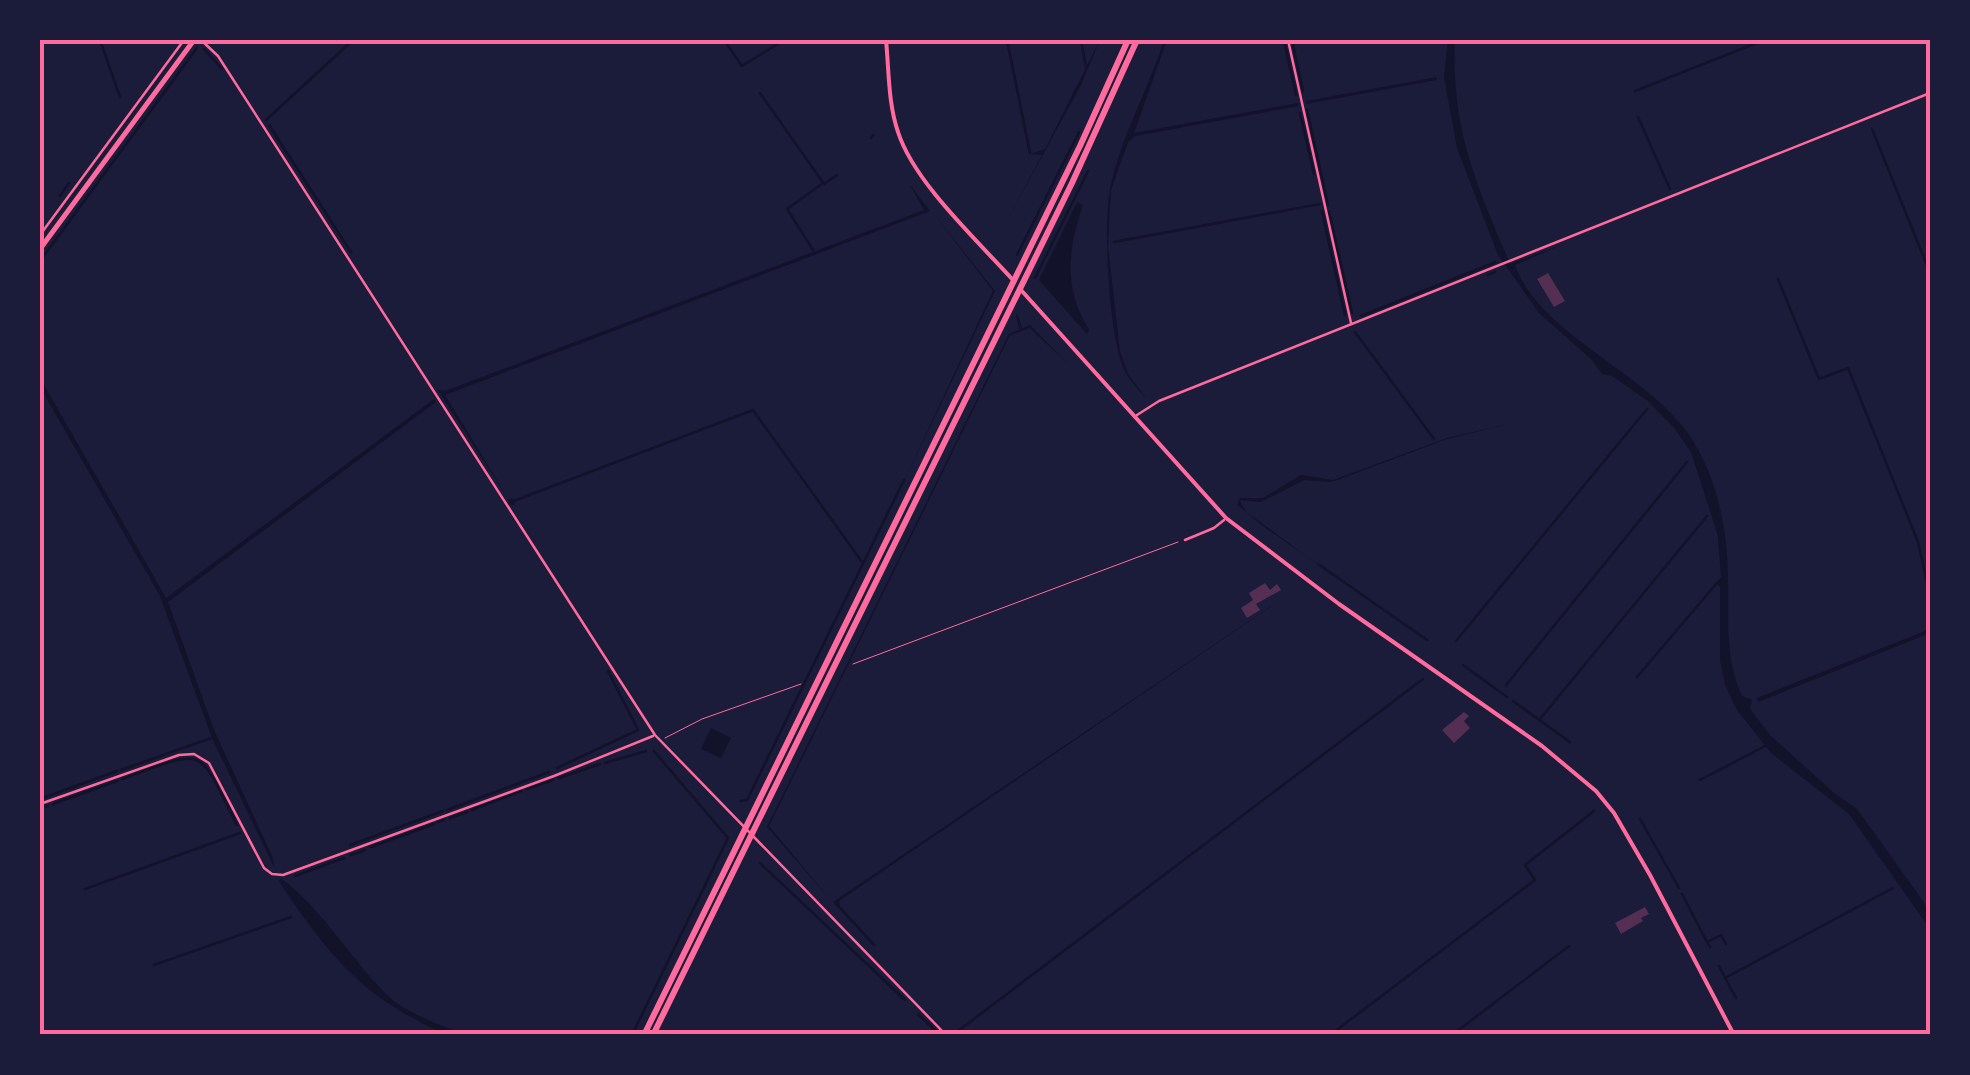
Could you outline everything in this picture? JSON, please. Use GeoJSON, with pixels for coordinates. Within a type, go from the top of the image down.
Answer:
{"type":"FeatureCollection","features":[{"type":"Feature","properties":{"kind":"highway"},"geometry":{"type":"LineString","coordinates":[[644,1035],[1080,146],[1128,40]]}},
{"type":"Feature","properties":{"kind":"highway"},"geometry":{"type":"LineString","coordinates":[[653,1035],[1088,150],[1136,40]]}},
{"type":"Feature","properties":{"kind":"main road"},"geometry":{"type":"LineString","coordinates":[[40,249],[198,40]]}},
{"type":"Feature","properties":{"kind":"street"},"geometry":{"type":"LineString","coordinates":[[40,235],[184,40]]}},
{"type":"Feature","properties":{"kind":"street"},"geometry":{"type":"LineString","coordinates":[[198,40],[218,56],[655,735],[946,1035]]}},
{"type":"Feature","properties":{"kind":"street"},"geometry":{"type":"LineString","coordinates":[[886,40],[894,118],[906,152],[928,184],[1226,518],[1339,604],[1542,746],[1599,794],[1650,874],[1734,1035]]}},
{"type":"Feature","properties":{"kind":"street"},"geometry":{"type":"LineString","coordinates":[[1288,40],[1352,324]]}},
{"type":"Feature","properties":{"kind":"street"},"geometry":{"type":"LineString","coordinates":[[1136,416],[1159,401],[1930,93]]}},
{"type":"Feature","properties":{"kind":"street"},"geometry":{"type":"LineString","coordinates":[[1186,540],[1226,518]]}},
{"type":"Feature","properties":{"kind":"street"},"geometry":{"type":"LineString","coordinates":[[40,804],[179,755],[196,754],[210,765],[262,865],[270,874],[283,875],[655,735]]}},
{"type":"Feature","properties":{"kind":"path"},"geometry":{"type":"LineString","coordinates":[[853,664],[1186,540]]}},
{"type":"Feature","properties":{"kind":"path"},"geometry":{"type":"LineString","coordinates":[[660,740],[702,720],[801,684]]}},
{"type":"Feature","properties":{"kind":"shaded area"},"geometry":{"type":"Polygon","coordinates":[[[1100,40],[1081,85],[1008,219],[1042,155],[1030,154],[1045,149],[1100,40]]]}},
{"type":"Feature","properties":{"kind":"shaded area"},"geometry":{"type":"Polygon","coordinates":[[[1164,40],[1134,133],[1298,103],[1299,106],[1135,136],[1128,142],[1111,190],[1108,247],[1120,351],[1128,374],[1146,398],[1127,376],[1118,351],[1107,249],[1108,201],[1116,166],[1164,40]]]}},
{"type":"Feature","properties":{"kind":"shaded area"},"geometry":{"type":"Polygon","coordinates":[[[1448,40],[1455,40],[1457,102],[1468,155],[1510,264],[1561,245],[1515,265],[1528,290],[1569,333],[1670,412],[1699,451],[1714,487],[1723,525],[1730,654],[1742,696],[1752,700],[1750,709],[1770,735],[1857,809],[1923,901],[1930,914],[1930,929],[1849,814],[1771,753],[1737,710],[1725,685],[1720,660],[1718,536],[1691,452],[1648,401],[1612,376],[1602,374],[1592,360],[1539,313],[1498,255],[1457,148],[1444,77],[1448,40]]]}},
{"type":"Feature","properties":{"kind":"shaded area"},"geometry":{"type":"Polygon","coordinates":[[[1437,80],[1306,104],[1306,101],[1437,80]]]}},
{"type":"Feature","properties":{"kind":"shaded area"},"geometry":{"type":"Polygon","coordinates":[[[270,124],[353,253],[268,126],[270,124]]]}},
{"type":"Feature","properties":{"kind":"shaded area"},"geometry":{"type":"Polygon","coordinates":[[[910,185],[930,211],[445,395],[506,495],[438,390],[445,391],[924,210],[910,185]]]}},
{"type":"Feature","properties":{"kind":"shaded area"},"geometry":{"type":"Polygon","coordinates":[[[1077,202],[1083,205],[1071,253],[1072,284],[1089,330],[1087,334],[1039,280],[1077,202]]]}},
{"type":"Feature","properties":{"kind":"shaded area"},"geometry":{"type":"Polygon","coordinates":[[[934,214],[995,291],[903,483],[993,291],[934,214]]]}},
{"type":"Feature","properties":{"kind":"shaded area"},"geometry":{"type":"Polygon","coordinates":[[[1030,325],[1068,364],[1030,328],[1010,335],[769,826],[829,898],[767,827],[1009,334],[1030,325]]]}},
{"type":"Feature","properties":{"kind":"shaded area"},"geometry":{"type":"Polygon","coordinates":[[[40,378],[166,598],[434,399],[436,402],[168,602],[214,730],[275,869],[212,738],[160,596],[40,387],[40,378]]]}},
{"type":"Feature","properties":{"kind":"shaded area"},"geometry":{"type":"Polygon","coordinates":[[[1512,423],[1447,439],[1332,482],[1304,480],[1261,502],[1240,500],[1250,514],[1237,505],[1240,498],[1263,498],[1301,475],[1333,480],[1447,438],[1512,423]]]}},
{"type":"Feature","properties":{"kind":"shaded area"},"geometry":{"type":"Polygon","coordinates":[[[1250,514],[1305,554],[1263,526],[1250,514]]]}},
{"type":"Feature","properties":{"kind":"shaded area"},"geometry":{"type":"Polygon","coordinates":[[[1295,590],[839,901],[874,947],[833,902],[1295,590]]]}},
{"type":"Feature","properties":{"kind":"shaded area"},"geometry":{"type":"Polygon","coordinates":[[[1930,629],[1930,633],[1758,702],[1757,698],[1930,629]]]}},
{"type":"Feature","properties":{"kind":"shaded area"},"geometry":{"type":"Polygon","coordinates":[[[711,728],[731,738],[721,758],[701,749],[711,728]]]}},
{"type":"Feature","properties":{"kind":"shaded area"},"geometry":{"type":"Polygon","coordinates":[[[282,879],[310,905],[394,1001],[425,1019],[469,1035],[433,1028],[371,991],[322,941],[278,880],[282,879]]]}},
{"type":"Feature","properties":{"kind":"building"},"geometry":{"type":"Polygon","coordinates":[[[1548,273],[1565,301],[1554,307],[1537,279],[1548,273]]]}},
{"type":"Feature","properties":{"kind":"building"},"geometry":{"type":"Polygon","coordinates":[[[1265,583],[1270,590],[1277,584],[1281,590],[1256,604],[1260,610],[1247,618],[1241,608],[1253,600],[1249,593],[1265,583]]]}},
{"type":"Feature","properties":{"kind":"building"},"geometry":{"type":"Polygon","coordinates":[[[1464,712],[1469,716],[1464,721],[1470,728],[1454,743],[1442,730],[1464,712]]]}},
{"type":"Feature","properties":{"kind":"building"},"geometry":{"type":"Polygon","coordinates":[[[1645,907],[1649,914],[1641,918],[1643,921],[1621,934],[1615,923],[1645,907]]]}},
{"type":"Feature","properties":{"kind":"waterway"},"geometry":{"type":"LineString","coordinates":[[100,40],[120,97]]}},
{"type":"Feature","properties":{"kind":"waterway"},"geometry":{"type":"LineString","coordinates":[[266,120],[353,40]]}},
{"type":"Feature","properties":{"kind":"waterway"},"geometry":{"type":"LineString","coordinates":[[724,40],[742,66],[784,40]]}},
{"type":"Feature","properties":{"kind":"waterway"},"geometry":{"type":"LineString","coordinates":[[1007,40],[1030,153]]}},
{"type":"Feature","properties":{"kind":"waterway"},"geometry":{"type":"LineString","coordinates":[[1081,40],[1086,68]]}},
{"type":"Feature","properties":{"kind":"waterway"},"geometry":{"type":"LineString","coordinates":[[1284,40],[1296,95]]}},
{"type":"Feature","properties":{"kind":"waterway"},"geometry":{"type":"LineString","coordinates":[[1292,40],[1303,91]]}},
{"type":"Feature","properties":{"kind":"waterway"},"geometry":{"type":"LineString","coordinates":[[1635,91],[1764,40]]}},
{"type":"Feature","properties":{"kind":"waterway"},"geometry":{"type":"LineString","coordinates":[[40,261],[197,48]]}},
{"type":"Feature","properties":{"kind":"waterway"},"geometry":{"type":"LineString","coordinates":[[204,49],[222,69]]}},
{"type":"Feature","properties":{"kind":"waterway"},"geometry":{"type":"LineString","coordinates":[[760,93],[824,184],[837,175]]}},
{"type":"Feature","properties":{"kind":"waterway"},"geometry":{"type":"LineString","coordinates":[[1307,110],[1328,205]]}},
{"type":"Feature","properties":{"kind":"waterway"},"geometry":{"type":"LineString","coordinates":[[1300,113],[1314,174]]}},
{"type":"Feature","properties":{"kind":"waterway"},"geometry":{"type":"LineString","coordinates":[[1638,117],[1670,189]]}},
{"type":"Feature","properties":{"kind":"waterway"},"geometry":{"type":"LineString","coordinates":[[1872,129],[1930,273]]}},
{"type":"Feature","properties":{"kind":"waterway"},"geometry":{"type":"LineString","coordinates":[[1017,255],[1079,132]]}},
{"type":"Feature","properties":{"kind":"waterway"},"geometry":{"type":"LineString","coordinates":[[1035,278],[1088,171]]}},
{"type":"Feature","properties":{"kind":"waterway"},"geometry":{"type":"LineString","coordinates":[[60,196],[69,183]]}},
{"type":"Feature","properties":{"kind":"waterway"},"geometry":{"type":"LineString","coordinates":[[813,250],[787,209],[823,183]]}},
{"type":"Feature","properties":{"kind":"waterway"},"geometry":{"type":"LineString","coordinates":[[1114,242],[1320,204]]}},
{"type":"Feature","properties":{"kind":"waterway"},"geometry":{"type":"LineString","coordinates":[[1322,211],[1345,315]]}},
{"type":"Feature","properties":{"kind":"waterway"},"geometry":{"type":"LineString","coordinates":[[1329,212],[1352,313]]}},
{"type":"Feature","properties":{"kind":"waterway"},"geometry":{"type":"LineString","coordinates":[[1361,316],[1496,262]]}},
{"type":"Feature","properties":{"kind":"waterway"},"geometry":{"type":"LineString","coordinates":[[1488,275],[1495,272]]}},
{"type":"Feature","properties":{"kind":"waterway"},"geometry":{"type":"LineString","coordinates":[[1778,279],[1819,379],[1848,368],[1918,542],[1930,596]]}},
{"type":"Feature","properties":{"kind":"waterway"},"geometry":{"type":"LineString","coordinates":[[1017,316],[1021,329]]}},
{"type":"Feature","properties":{"kind":"waterway"},"geometry":{"type":"LineString","coordinates":[[1355,332],[1434,439]]}},
{"type":"Feature","properties":{"kind":"waterway"},"geometry":{"type":"LineString","coordinates":[[1456,641],[1647,409]]}},
{"type":"Feature","properties":{"kind":"waterway"},"geometry":{"type":"LineString","coordinates":[[511,502],[753,410],[862,562]]}},
{"type":"Feature","properties":{"kind":"waterway"},"geometry":{"type":"LineString","coordinates":[[1506,685],[1687,462]]}},
{"type":"Feature","properties":{"kind":"waterway"},"geometry":{"type":"LineString","coordinates":[[741,801],[747,800],[904,480]]}},
{"type":"Feature","properties":{"kind":"waterway"},"geometry":{"type":"LineString","coordinates":[[1540,719],[1707,516]]}},
{"type":"Feature","properties":{"kind":"waterway"},"geometry":{"type":"LineString","coordinates":[[1318,564],[1427,640]]}},
{"type":"Feature","properties":{"kind":"waterway"},"geometry":{"type":"LineString","coordinates":[[1637,677],[1717,583]]}},
{"type":"Feature","properties":{"kind":"waterway"},"geometry":{"type":"LineString","coordinates":[[1463,665],[1507,697]]}},
{"type":"Feature","properties":{"kind":"waterway"},"geometry":{"type":"LineString","coordinates":[[557,768],[638,730],[608,671]]}},
{"type":"Feature","properties":{"kind":"waterway"},"geometry":{"type":"LineString","coordinates":[[958,1031],[1423,679]]}},
{"type":"Feature","properties":{"kind":"waterway"},"geometry":{"type":"LineString","coordinates":[[1513,701],[1570,742]]}},
{"type":"Feature","properties":{"kind":"waterway"},"geometry":{"type":"LineString","coordinates":[[121,770],[214,737]]}},
{"type":"Feature","properties":{"kind":"waterway"},"geometry":{"type":"LineString","coordinates":[[1700,780],[1765,746]]}},
{"type":"Feature","properties":{"kind":"waterway"},"geometry":{"type":"LineString","coordinates":[[605,763],[646,751]]}},
{"type":"Feature","properties":{"kind":"waterway"},"geometry":{"type":"LineString","coordinates":[[632,1035],[728,838],[654,751]]}},
{"type":"Feature","properties":{"kind":"waterway"},"geometry":{"type":"LineString","coordinates":[[122,779],[170,762],[196,760],[214,779],[237,825]]}},
{"type":"Feature","properties":{"kind":"waterway"},"geometry":{"type":"LineString","coordinates":[[559,778],[600,764]]}},
{"type":"Feature","properties":{"kind":"waterway"},"geometry":{"type":"LineString","coordinates":[[40,799],[117,771]]}},
{"type":"Feature","properties":{"kind":"waterway"},"geometry":{"type":"LineString","coordinates":[[447,810],[549,772]]}},
{"type":"Feature","properties":{"kind":"waterway"},"geometry":{"type":"LineString","coordinates":[[527,789],[553,780]]}},
{"type":"Feature","properties":{"kind":"waterway"},"geometry":{"type":"LineString","coordinates":[[53,804],[117,781]]}},
{"type":"Feature","properties":{"kind":"waterway"},"geometry":{"type":"LineString","coordinates":[[472,810],[521,791]]}},
{"type":"Feature","properties":{"kind":"waterway"},"geometry":{"type":"LineString","coordinates":[[40,808],[48,806]]}},
{"type":"Feature","properties":{"kind":"waterway"},"geometry":{"type":"LineString","coordinates":[[350,845],[443,811]]}},
{"type":"Feature","properties":{"kind":"waterway"},"geometry":{"type":"LineString","coordinates":[[1330,1035],[1535,880],[1525,865],[1594,811]]}},
{"type":"Feature","properties":{"kind":"waterway"},"geometry":{"type":"LineString","coordinates":[[450,818],[467,812]]}},
{"type":"Feature","properties":{"kind":"waterway"},"geometry":{"type":"LineString","coordinates":[[1640,819],[1679,888]]}},
{"type":"Feature","properties":{"kind":"waterway"},"geometry":{"type":"LineString","coordinates":[[438,822],[444,820]]}},
{"type":"Feature","properties":{"kind":"waterway"},"geometry":{"type":"LineString","coordinates":[[371,847],[434,824]]}},
{"type":"Feature","properties":{"kind":"waterway"},"geometry":{"type":"LineString","coordinates":[[85,889],[240,833]]}},
{"type":"Feature","properties":{"kind":"waterway"},"geometry":{"type":"LineString","coordinates":[[351,855],[365,850]]}},
{"type":"Feature","properties":{"kind":"waterway"},"geometry":{"type":"LineString","coordinates":[[295,876],[344,858]]}},
{"type":"Feature","properties":{"kind":"waterway"},"geometry":{"type":"LineString","coordinates":[[760,863],[905,1000]]}},
{"type":"Feature","properties":{"kind":"waterway"},"geometry":{"type":"LineString","coordinates":[[1736,998],[1725,978],[1893,888]]}},
{"type":"Feature","properties":{"kind":"waterway"},"geometry":{"type":"LineString","coordinates":[[1682,894],[1707,942]]}},
{"type":"Feature","properties":{"kind":"waterway"},"geometry":{"type":"LineString","coordinates":[[154,965],[291,917]]}},
{"type":"Feature","properties":{"kind":"waterway"},"geometry":{"type":"LineString","coordinates":[[1710,947],[1707,942],[1721,935],[1726,944]]}},
{"type":"Feature","properties":{"kind":"waterway"},"geometry":{"type":"LineString","coordinates":[[1452,1035],[1569,946]]}},
{"type":"Feature","properties":{"kind":"waterway"},"geometry":{"type":"LineString","coordinates":[[1719,966],[1725,978]]}},
{"type":"Feature","properties":{"kind":"waterway"},"geometry":{"type":"LineString","coordinates":[[918,1014],[940,1035]]}}]}
